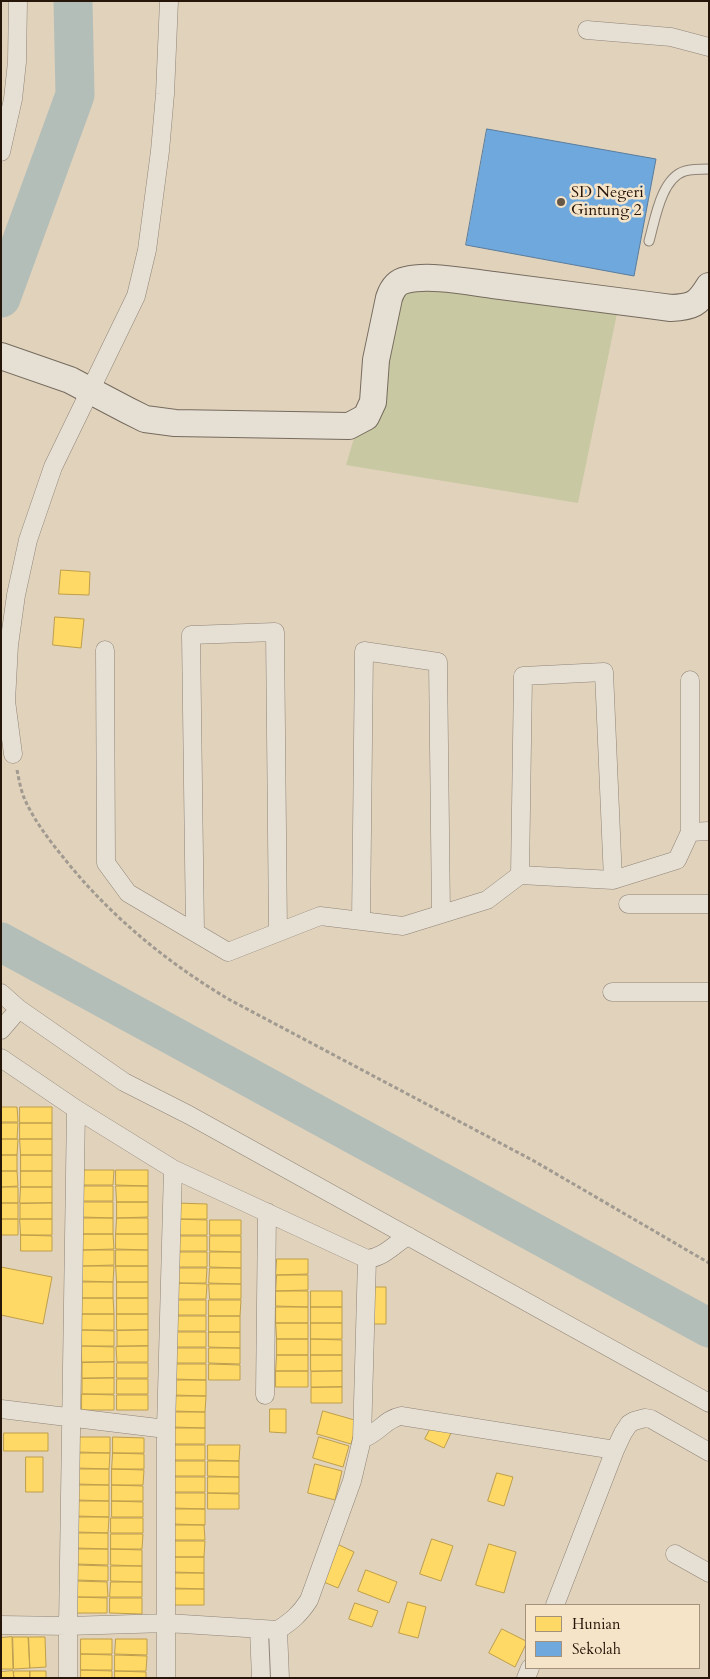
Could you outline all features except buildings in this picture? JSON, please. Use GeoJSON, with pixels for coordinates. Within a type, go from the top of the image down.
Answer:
{"type":"FeatureCollection","features":[{"type":"Feature","properties":{"kind":"street"},"geometry":{"type":"LineString","coordinates":[[1,152],[14,99],[18,1]]}},
{"type":"Feature","properties":{"kind":"street"},"geometry":{"type":"LineString","coordinates":[[13,754],[6,701],[9,645],[16,595],[28,540],[80,385],[136,296],[147,250],[161,142],[169,1]]}},
{"type":"Feature","properties":{"kind":"street"},"geometry":{"type":"LineString","coordinates":[[587,30],[671,37],[709,47]]}},
{"type":"Feature","properties":{"kind":"street"},"geometry":{"type":"LineString","coordinates":[[1,356],[80,385],[146,419],[175,423],[349,426],[361,421],[369,412],[373,402],[376,360],[389,298],[392,290],[398,283],[421,278],[458,281],[672,308],[690,306],[697,302],[709,286]]}},
{"type":"Feature","properties":{"kind":"street"},"geometry":{"type":"LineString","coordinates":[[195,932],[191,635],[275,632],[278,932]]}},
{"type":"Feature","properties":{"kind":"street"},"geometry":{"type":"LineString","coordinates":[[105,650],[106,863],[128,893],[228,952],[320,916],[403,926],[487,900],[520,875],[612,880],[677,860],[690,832],[690,680]]}},
{"type":"Feature","properties":{"kind":"street"},"geometry":{"type":"LineString","coordinates":[[361,921],[364,651],[438,662],[441,914]]}},
{"type":"Feature","properties":{"kind":"street"},"geometry":{"type":"LineString","coordinates":[[520,875],[523,676],[604,672],[612,880]]}},
{"type":"Feature","properties":{"kind":"street"},"geometry":{"type":"LineString","coordinates":[[690,832],[709,831]]}},
{"type":"Feature","properties":{"kind":"street"},"geometry":{"type":"LineString","coordinates":[[628,904],[709,904]]}},
{"type":"Feature","properties":{"kind":"street"},"geometry":{"type":"LineString","coordinates":[[612,992],[709,992]]}},
{"type":"Feature","properties":{"kind":"street"},"geometry":{"type":"LineString","coordinates":[[1,993],[11,1019],[124,1082],[189,1115],[403,1240],[709,1403]]}},
{"type":"Feature","properties":{"kind":"street"},"geometry":{"type":"LineString","coordinates":[[1,1058],[173,1169],[367,1259],[379,1256],[403,1240]]}},
{"type":"Feature","properties":{"kind":"street"},"geometry":{"type":"LineString","coordinates":[[68,1678],[76,1108]]}},
{"type":"Feature","properties":{"kind":"street"},"geometry":{"type":"LineString","coordinates":[[166,1678],[166,1428],[173,1169]]}},
{"type":"Feature","properties":{"kind":"street"},"geometry":{"type":"LineString","coordinates":[[265,1394],[267,1212]]}},
{"type":"Feature","properties":{"kind":"street"},"geometry":{"type":"LineString","coordinates":[[1,1625],[68,1626],[167,1623],[278,1630],[300,1614],[309,1600],[352,1481],[362,1439],[367,1259]]}},
{"type":"Feature","properties":{"kind":"street"},"geometry":{"type":"LineString","coordinates":[[1,1409],[166,1428]]}},
{"type":"Feature","properties":{"kind":"street"},"geometry":{"type":"LineString","coordinates":[[362,1439],[372,1436],[388,1421],[401,1416],[615,1450]]}},
{"type":"Feature","properties":{"kind":"street"},"geometry":{"type":"LineString","coordinates":[[555,1604],[615,1450],[629,1424],[645,1418],[651,1419],[709,1452]]}},
{"type":"Feature","properties":{"kind":"street"},"geometry":{"type":"LineString","coordinates":[[674,1554],[709,1573]]}},
{"type":"Feature","properties":{"kind":"street"},"geometry":{"type":"LineString","coordinates":[[259,1630],[260,1678]]}},
{"type":"Feature","properties":{"kind":"street"},"geometry":{"type":"LineString","coordinates":[[278,1630],[280,1678]]}},
{"type":"Feature","properties":{"kind":"lane"},"geometry":{"type":"LineString","coordinates":[[649,241],[662,195],[668,184],[685,171],[709,168]]}},
{"type":"Feature","properties":{"kind":"path"},"geometry":{"type":"LineString","coordinates":[[13,754],[24,799],[48,838],[84,883],[137,935],[197,980],[230,1000],[534,1161],[709,1262]]}},
{"type":"Feature","properties":{"kind":"green space"},"geometry":{"type":"Polygon","coordinates":[[[404,270],[621,294],[578,503],[346,465],[404,270]]]}},
{"type":"Feature","properties":{"kind":"waterway"},"geometry":{"type":"LineString","coordinates":[[1,298],[75,95],[73,1]]}},
{"type":"Feature","properties":{"kind":"waterway"},"geometry":{"type":"LineString","coordinates":[[1,942],[709,1328]]}},
{"type":"Feature","properties":{"kind":"place","name":"SD Negeri Gintung 2"},"geometry":{"type":"Point","coordinates":[561,202]}}]}
